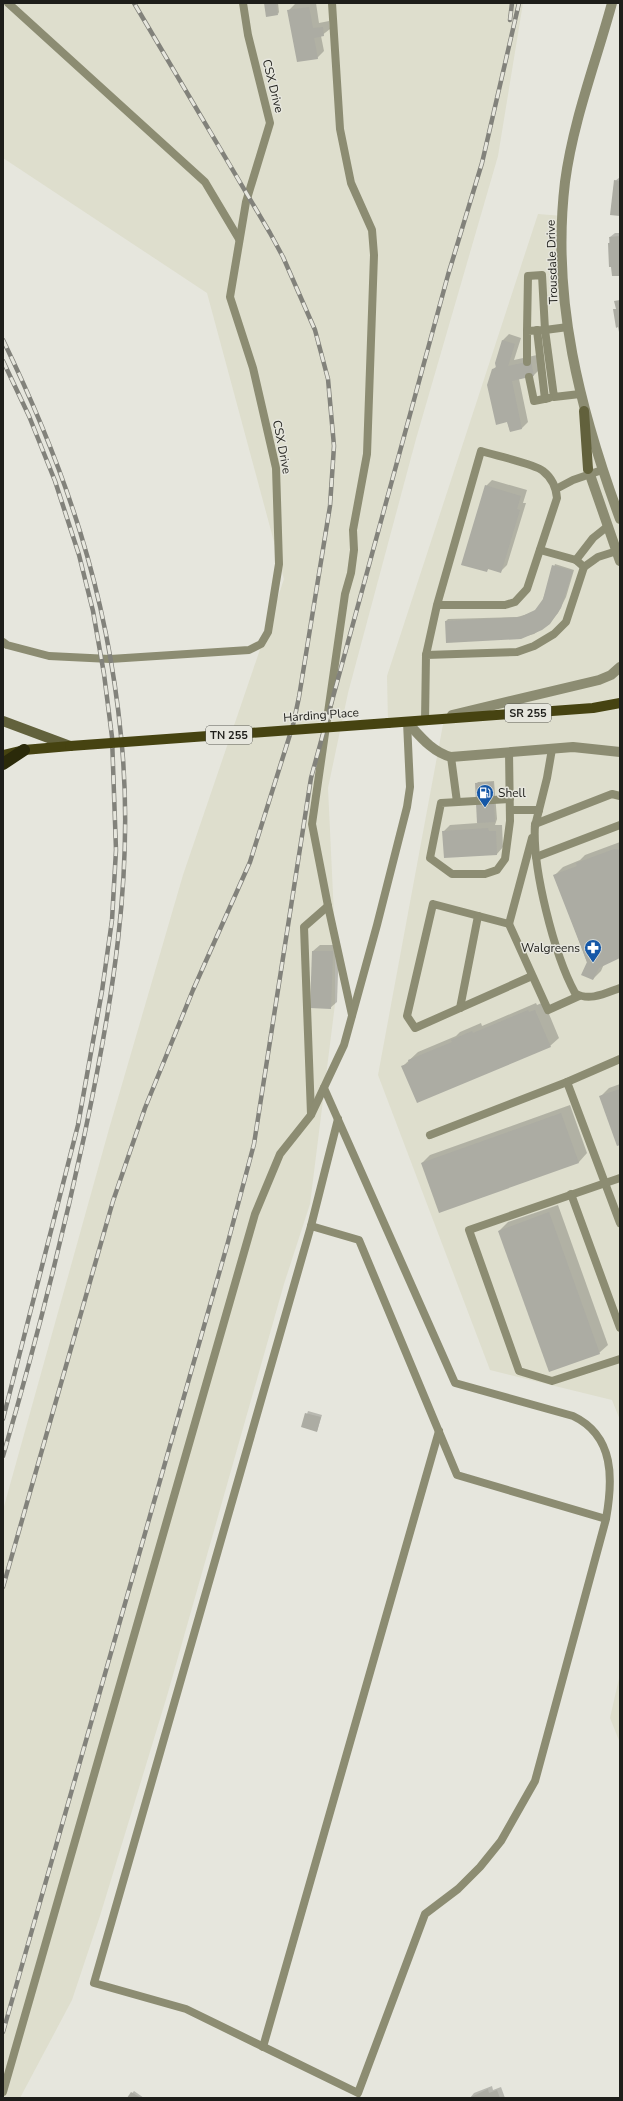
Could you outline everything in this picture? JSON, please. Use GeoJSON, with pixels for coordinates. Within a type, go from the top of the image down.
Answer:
{"type":"FeatureCollection","features":[{"type":"Feature","properties":{"kind":"highway"},"geometry":{"type":"LineString","coordinates":[[3,764],[24,750]]}},
{"type":"Feature","properties":{"kind":"main road"},"geometry":{"type":"LineString","coordinates":[[584,411],[589,472]]}},
{"type":"Feature","properties":{"kind":"main road","name":"Harding Place"},"geometry":{"type":"LineString","coordinates":[[3,755],[24,750],[70,746],[388,724],[436,719],[592,708],[620,703]]}},
{"type":"Feature","properties":{"kind":"main road","name":"TN 255"},"geometry":{"type":"LineString","coordinates":[[3,720],[26,731],[70,746]]}},
{"type":"Feature","properties":{"kind":"main road","name":"Harding Place"},"geometry":{"type":"LineString","coordinates":[[3,746],[24,750]]}},
{"type":"Feature","properties":{"kind":"street","name":"Trousdale Drive"},"geometry":{"type":"LineString","coordinates":[[612,3],[581,108],[565,181],[562,246],[568,327],[580,394],[602,470],[620,519]]}},
{"type":"Feature","properties":{"kind":"street"},"geometry":{"type":"LineString","coordinates":[[589,472],[619,554]]}},
{"type":"Feature","properties":{"kind":"street"},"geometry":{"type":"LineString","coordinates":[[611,493],[620,508]]}},
{"type":"Feature","properties":{"kind":"street"},"geometry":{"type":"LineString","coordinates":[[436,719],[599,680],[611,675],[620,667]]}},
{"type":"Feature","properties":{"kind":"street"},"geometry":{"type":"LineString","coordinates":[[407,722],[432,748],[439,753],[451,757],[573,747],[620,752]]}},
{"type":"Feature","properties":{"kind":"lane"},"geometry":{"type":"LineString","coordinates":[[8,3],[205,182],[239,239]]}},
{"type":"Feature","properties":{"kind":"lane","name":"CSX Drive"},"geometry":{"type":"LineString","coordinates":[[3,642],[7,645],[49,656],[110,659],[249,650],[261,644],[268,632],[279,564],[276,468],[253,368],[230,297],[246,202],[270,123],[248,35],[243,3]]}},
{"type":"Feature","properties":{"kind":"lane"},"geometry":{"type":"LineString","coordinates":[[332,3],[340,129],[351,183],[372,230],[374,263],[367,454],[353,530],[354,550],[351,573],[345,594],[312,824],[352,1016]]}},
{"type":"Feature","properties":{"kind":"lane"},"geometry":{"type":"LineString","coordinates":[[527,362],[528,276],[542,275],[541,330],[545,399]]}},
{"type":"Feature","properties":{"kind":"lane"},"geometry":{"type":"LineString","coordinates":[[527,332],[568,327]]}},
{"type":"Feature","properties":{"kind":"lane"},"geometry":{"type":"LineString","coordinates":[[541,330],[554,397]]}},
{"type":"Feature","properties":{"kind":"lane"},"geometry":{"type":"LineString","coordinates":[[529,377],[534,401],[580,394]]}},
{"type":"Feature","properties":{"kind":"lane"},"geometry":{"type":"LineString","coordinates":[[425,720],[426,655],[437,605],[481,452],[542,469],[550,478],[556,489],[557,498],[527,589],[515,602],[505,605],[437,605]]}},
{"type":"Feature","properties":{"kind":"lane"},"geometry":{"type":"LineString","coordinates":[[556,489],[589,472],[602,470]]}},
{"type":"Feature","properties":{"kind":"lane"},"geometry":{"type":"LineString","coordinates":[[576,560],[593,538],[608,526]]}},
{"type":"Feature","properties":{"kind":"lane"},"geometry":{"type":"LineString","coordinates":[[540,550],[576,560],[584,567]]}},
{"type":"Feature","properties":{"kind":"lane"},"geometry":{"type":"LineString","coordinates":[[426,655],[517,652],[544,641],[561,628],[569,616],[584,567],[598,557],[619,554]]}},
{"type":"Feature","properties":{"kind":"lane"},"geometry":{"type":"LineString","coordinates":[[3,2092],[255,1214],[280,1154],[311,1115],[344,1045],[379,919],[407,807],[410,787],[407,722]]}},
{"type":"Feature","properties":{"kind":"lane"},"geometry":{"type":"LineString","coordinates":[[552,749],[539,810],[509,924],[548,1010],[579,996],[596,996],[620,988]]}},
{"type":"Feature","properties":{"kind":"lane"},"geometry":{"type":"LineString","coordinates":[[509,752],[510,799],[510,821],[505,859],[497,870],[485,874],[452,874],[430,858],[441,803],[510,799]]}},
{"type":"Feature","properties":{"kind":"lane"},"geometry":{"type":"LineString","coordinates":[[451,757],[457,802]]}},
{"type":"Feature","properties":{"kind":"lane"},"geometry":{"type":"LineString","coordinates":[[535,824],[612,794],[620,796]]}},
{"type":"Feature","properties":{"kind":"lane"},"geometry":{"type":"LineString","coordinates":[[510,810],[539,810]]}},
{"type":"Feature","properties":{"kind":"lane"},"geometry":{"type":"LineString","coordinates":[[535,824],[534,843],[543,893],[562,965],[575,993],[579,996]]}},
{"type":"Feature","properties":{"kind":"lane"},"geometry":{"type":"LineString","coordinates":[[536,857],[620,825]]}},
{"type":"Feature","properties":{"kind":"lane"},"geometry":{"type":"LineString","coordinates":[[509,924],[433,904],[407,1016],[415,1028],[532,976]]}},
{"type":"Feature","properties":{"kind":"lane"},"geometry":{"type":"LineString","coordinates":[[311,1115],[304,927],[328,906]]}},
{"type":"Feature","properties":{"kind":"lane"},"geometry":{"type":"LineString","coordinates":[[460,1008],[478,916]]}},
{"type":"Feature","properties":{"kind":"lane"},"geometry":{"type":"LineString","coordinates":[[430,1135],[567,1082],[620,1059]]}},
{"type":"Feature","properties":{"kind":"lane"},"geometry":{"type":"LineString","coordinates":[[567,1082],[620,1223]]}},
{"type":"Feature","properties":{"kind":"lane"},"geometry":{"type":"LineString","coordinates":[[324,1088],[338,1119],[455,1383],[573,1416],[589,1426],[603,1446],[610,1472],[611,1486],[606,1519],[535,1781],[501,1841],[480,1867],[458,1889],[425,1914],[358,2093],[186,2009],[94,1983],[311,1226],[338,1119]]}},
{"type":"Feature","properties":{"kind":"lane"},"geometry":{"type":"LineString","coordinates":[[620,1178],[469,1230],[519,1371],[552,1381],[620,1359]]}},
{"type":"Feature","properties":{"kind":"lane"},"geometry":{"type":"LineString","coordinates":[[571,1194],[620,1328]]}},
{"type":"Feature","properties":{"kind":"lane"},"geometry":{"type":"LineString","coordinates":[[311,1226],[360,1240],[457,1474],[606,1519]]}},
{"type":"Feature","properties":{"kind":"lane"},"geometry":{"type":"LineString","coordinates":[[263,2047],[439,1431]]}},
{"type":"Feature","properties":{"kind":"shaded area"},"geometry":{"type":"Polygon","coordinates":[[[3,3],[523,3],[498,156],[416,439],[348,693],[328,788],[335,937],[335,1004],[310,1204],[284,1284],[167,1696],[100,1916],[72,2000],[20,2098],[3,2098],[3,1510],[109,1129],[183,875],[284,579],[207,293],[3,158],[3,3]]]}},
{"type":"Feature","properties":{"kind":"shaded area"},"geometry":{"type":"Polygon","coordinates":[[[538,214],[563,216],[572,352],[620,519],[620,1420],[612,1400],[490,1370],[378,1075],[444,719],[388,723],[387,676],[538,214]]]}},
{"type":"Feature","properties":{"kind":"shaded area"},"geometry":{"type":"Polygon","coordinates":[[[620,1674],[620,1743],[610,1718],[620,1674]]]}},
{"type":"Feature","properties":{"kind":"building"},"geometry":{"type":"Polygon","coordinates":[[[264,3],[276,3],[278,15],[266,17],[264,3]]]}},
{"type":"Feature","properties":{"kind":"building"},"geometry":{"type":"Polygon","coordinates":[[[309,7],[313,28],[323,27],[324,36],[314,38],[318,59],[297,62],[287,10],[309,7]]]}},
{"type":"Feature","properties":{"kind":"building"},"geometry":{"type":"Polygon","coordinates":[[[614,180],[620,181],[620,216],[610,215],[614,180]]]}},
{"type":"Feature","properties":{"kind":"building"},"geometry":{"type":"Polygon","coordinates":[[[620,236],[620,276],[612,276],[611,267],[609,267],[609,237],[620,236]]]}},
{"type":"Feature","properties":{"kind":"building"},"geometry":{"type":"Polygon","coordinates":[[[620,300],[619,332],[618,327],[616,328],[613,309],[616,309],[614,301],[620,300]]]}},
{"type":"Feature","properties":{"kind":"building"},"geometry":{"type":"Polygon","coordinates":[[[502,340],[515,344],[508,366],[531,361],[534,376],[512,381],[522,429],[510,432],[507,422],[496,425],[487,385],[492,369],[496,368],[495,363],[502,340]]]}},
{"type":"Feature","properties":{"kind":"building"},"geometry":{"type":"Polygon","coordinates":[[[485,485],[521,496],[517,509],[520,510],[501,573],[488,569],[487,572],[461,565],[485,485]]]}},
{"type":"Feature","properties":{"kind":"building"},"geometry":{"type":"Polygon","coordinates":[[[552,565],[573,571],[561,608],[550,624],[542,630],[521,639],[446,643],[445,621],[520,617],[535,610],[543,599],[552,565]]]}},
{"type":"Feature","properties":{"kind":"building"},"geometry":{"type":"Polygon","coordinates":[[[493,782],[495,822],[477,823],[475,783],[493,782]]]}},
{"type":"Feature","properties":{"kind":"building"},"geometry":{"type":"Polygon","coordinates":[[[488,828],[489,831],[496,831],[497,855],[444,858],[442,831],[488,828]]]}},
{"type":"Feature","properties":{"kind":"building","name":"Walgreens"},"geometry":{"type":"Polygon","coordinates":[[[614,849],[620,850],[620,958],[599,968],[593,980],[581,975],[587,962],[553,875],[577,866],[576,863],[614,849]]]}},
{"type":"Feature","properties":{"kind":"building"},"geometry":{"type":"Polygon","coordinates":[[[312,951],[333,951],[331,1009],[310,1008],[312,951]]]}},
{"type":"Feature","properties":{"kind":"building"},"geometry":{"type":"Polygon","coordinates":[[[528,1010],[529,1012],[535,1010],[551,1047],[417,1103],[401,1066],[409,1063],[408,1060],[452,1042],[451,1040],[472,1031],[473,1033],[528,1010]]]}},
{"type":"Feature","properties":{"kind":"building"},"geometry":{"type":"Polygon","coordinates":[[[620,1089],[620,1145],[617,1146],[599,1096],[620,1089]]]}},
{"type":"Feature","properties":{"kind":"building"},"geometry":{"type":"Polygon","coordinates":[[[561,1113],[579,1163],[439,1213],[421,1163],[561,1113]]]}},
{"type":"Feature","properties":{"kind":"building"},"geometry":{"type":"Polygon","coordinates":[[[549,1212],[600,1354],[549,1372],[498,1231],[549,1212]]]}},
{"type":"Feature","properties":{"kind":"building"},"geometry":{"type":"Polygon","coordinates":[[[305,1413],[321,1417],[317,1432],[301,1427],[305,1413]]]}},
{"type":"Feature","properties":{"kind":"building"},"geometry":{"type":"Polygon","coordinates":[[[488,2089],[489,2093],[497,2090],[500,2098],[469,2098],[488,2089]]]}},
{"type":"Feature","properties":{"kind":"building"},"geometry":{"type":"Polygon","coordinates":[[[131,2092],[141,2098],[127,2098],[131,2092]]]}},
{"type":"Feature","properties":{"kind":"railway"},"geometry":{"type":"LineString","coordinates":[[3,1587],[113,1201],[145,1108],[193,990],[250,862],[293,725],[299,697],[330,506],[334,446],[328,379],[315,330],[283,257],[270,233],[134,3]]}},
{"type":"Feature","properties":{"kind":"railway"},"geometry":{"type":"LineString","coordinates":[[510,20],[512,3]]}},
{"type":"Feature","properties":{"kind":"railway"},"geometry":{"type":"LineString","coordinates":[[3,2032],[228,1242],[254,1144],[311,778],[448,275],[482,163],[519,3]]}},
{"type":"Feature","properties":{"kind":"railway"},"geometry":{"type":"LineString","coordinates":[[3,340],[26,388],[46,436],[64,484],[94,582],[106,632],[114,683],[121,736],[125,787],[123,887],[112,988],[104,1038],[84,1137],[56,1257],[26,1376],[3,1456]]}},
{"type":"Feature","properties":{"kind":"railway"},"geometry":{"type":"LineString","coordinates":[[3,361],[29,416],[55,481],[79,555],[93,611],[104,674],[112,737],[116,850],[112,920],[102,991],[78,1125],[3,1419]]}},
{"type":"Feature","properties":{"kind":"place","name":"Shell"},"geometry":{"type":"Point","coordinates":[485,808]}},
{"type":"Feature","properties":{"kind":"place","name":"Walgreens"},"geometry":{"type":"Point","coordinates":[593,963]}}]}
